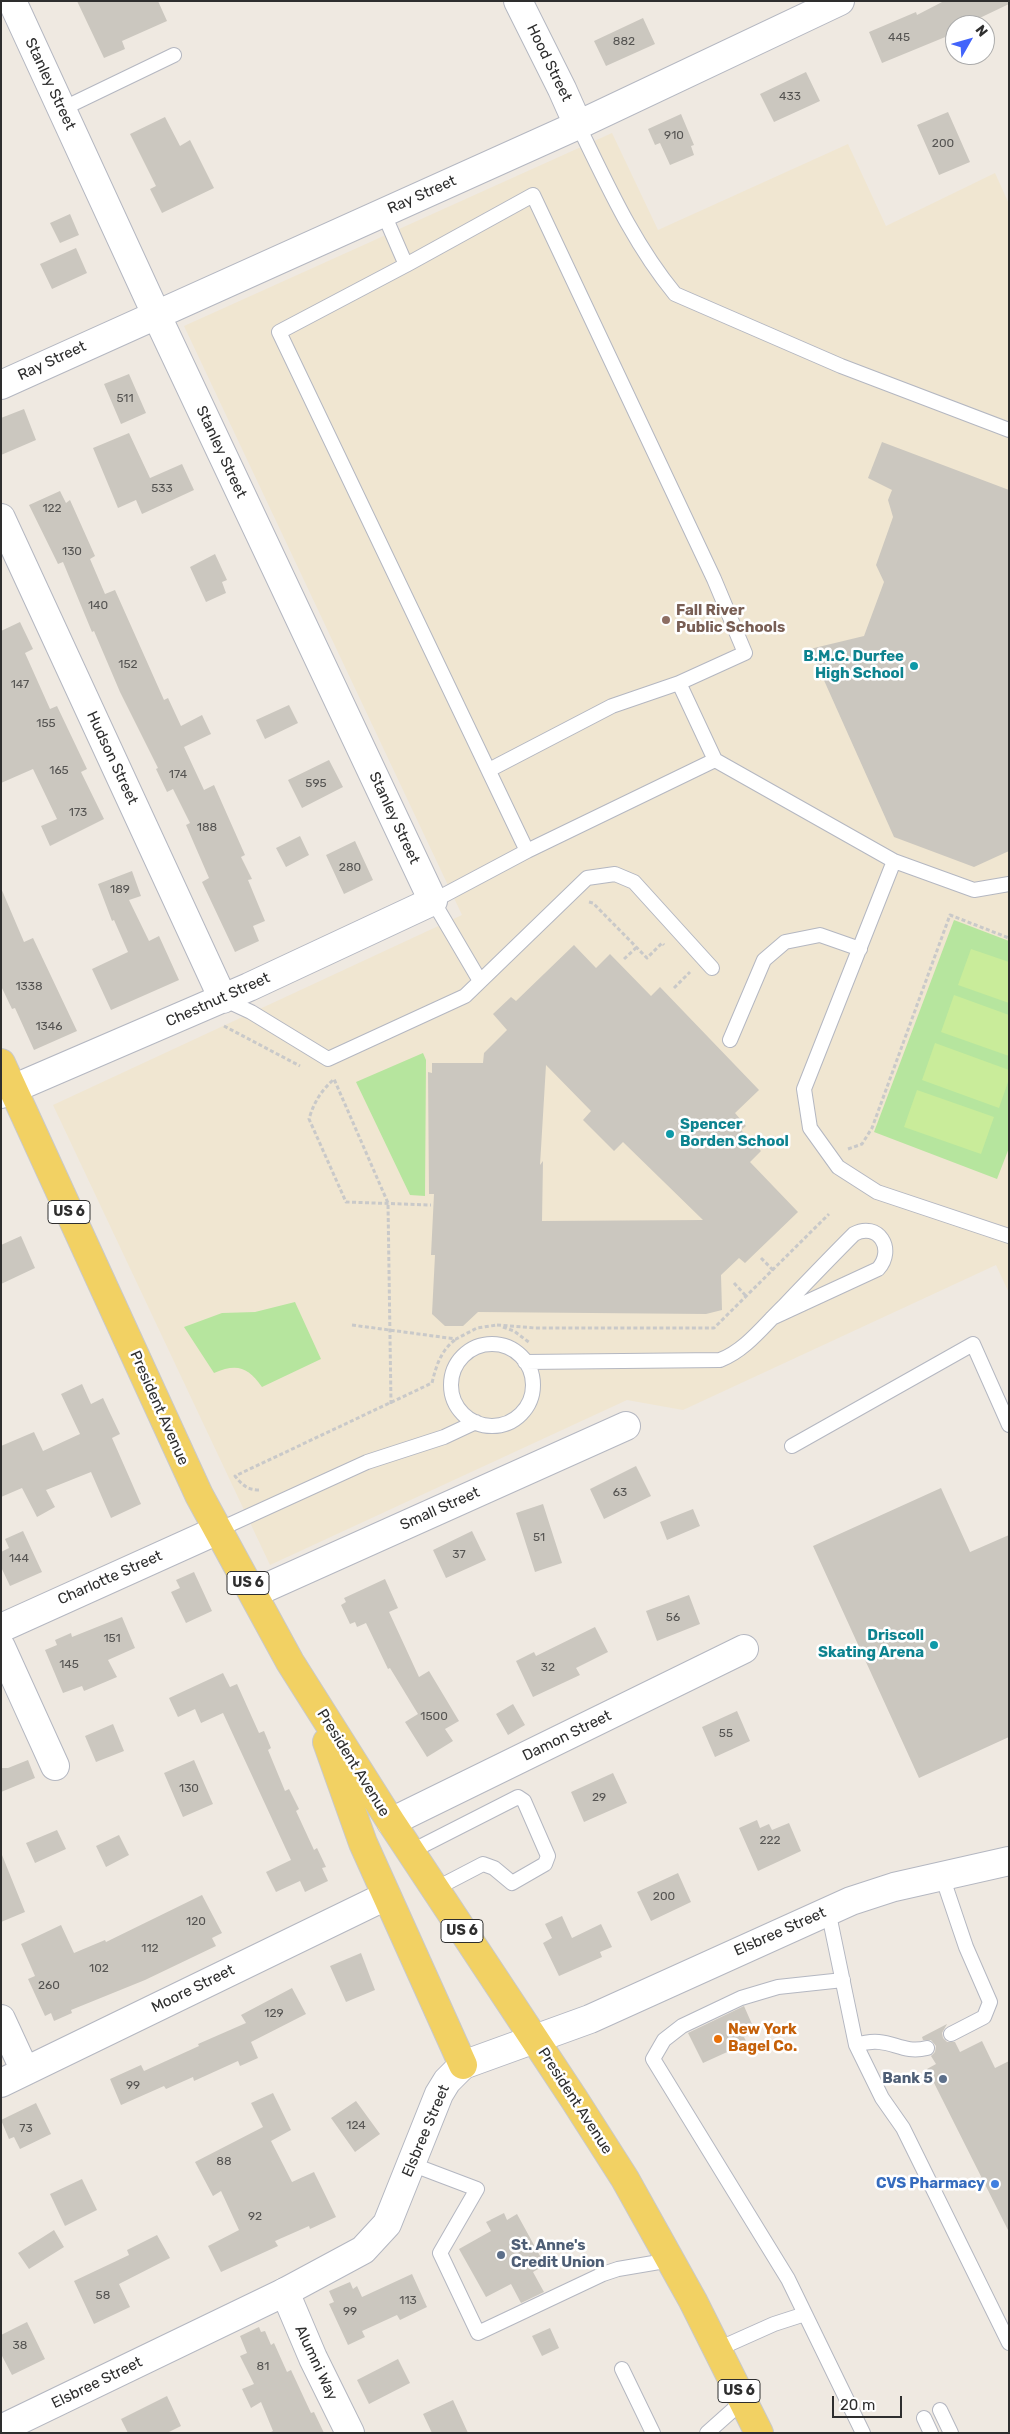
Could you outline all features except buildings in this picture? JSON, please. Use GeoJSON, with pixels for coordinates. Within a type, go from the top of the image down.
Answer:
{"type":"FeatureCollection","features":[{"type":"Feature","properties":{"kind":"main road","name":"President Avenue"},"geometry":{"type":"LineString","coordinates":[[1,1063],[8,1092],[199,1495],[290,1662],[410,1852],[620,2171],[718,2349],[759,2433]]}},
{"type":"Feature","properties":{"kind":"main road"},"geometry":{"type":"LineString","coordinates":[[311,1696],[362,1843],[464,2065]]}},
{"type":"Feature","properties":{"kind":"street","name":"Stanley Street"},"geometry":{"type":"LineString","coordinates":[[12,1],[156,314],[433,901]]}},
{"type":"Feature","properties":{"kind":"street","name":"Hood Street"},"geometry":{"type":"LineString","coordinates":[[518,1],[562,89],[578,126]]}},
{"type":"Feature","properties":{"kind":"street","name":"Ray Street"},"geometry":{"type":"LineString","coordinates":[[1,385],[578,126],[808,8],[840,1]]}},
{"type":"Feature","properties":{"kind":"street","name":"Hudson Street"},"geometry":{"type":"LineString","coordinates":[[1,518],[223,999]]}},
{"type":"Feature","properties":{"kind":"street","name":"Chestnut Street"},"geometry":{"type":"LineString","coordinates":[[8,1092],[223,999],[433,901]]}},
{"type":"Feature","properties":{"kind":"street","name":"Small Street"},"geometry":{"type":"LineString","coordinates":[[254,1593],[626,1426]]}},
{"type":"Feature","properties":{"kind":"street","name":"Charlotte Street"},"geometry":{"type":"LineString","coordinates":[[1,1628],[218,1530]]}},
{"type":"Feature","properties":{"kind":"street"},"geometry":{"type":"LineString","coordinates":[[1,1647],[55,1766]]}},
{"type":"Feature","properties":{"kind":"street","name":"Damon Street"},"geometry":{"type":"LineString","coordinates":[[391,1822],[744,1649]]}},
{"type":"Feature","properties":{"kind":"street","name":"Elsbree Street"},"geometry":{"type":"LineString","coordinates":[[1,2429],[285,2292],[350,2259],[372,2243],[388,2224],[439,2094],[447,2081],[464,2065],[590,2019],[828,1910],[874,1893],[1009,1861]]}},
{"type":"Feature","properties":{"kind":"street","name":"Moore Street"},"geometry":{"type":"LineString","coordinates":[[13,2077],[386,1896]]}},
{"type":"Feature","properties":{"kind":"street"},"geometry":{"type":"LineString","coordinates":[[1,2019],[13,2077]]}},
{"type":"Feature","properties":{"kind":"street","name":"Alumni Way"},"geometry":{"type":"LineString","coordinates":[[285,2292],[313,2358],[350,2433]]}},
{"type":"Feature","properties":{"kind":"lane"},"geometry":{"type":"LineString","coordinates":[[62,109],[174,55]]}},
{"type":"Feature","properties":{"kind":"lane"},"geometry":{"type":"LineString","coordinates":[[578,126],[628,227],[656,271],[675,294],[841,366],[1009,430]]}},
{"type":"Feature","properties":{"kind":"lane"},"geometry":{"type":"LineString","coordinates":[[488,770],[612,706],[679,683],[745,653],[714,579],[533,195],[279,332],[488,770],[527,851]]}},
{"type":"Feature","properties":{"kind":"lane"},"geometry":{"type":"LineString","coordinates":[[384,212],[406,264]]}},
{"type":"Feature","properties":{"kind":"lane"},"geometry":{"type":"LineString","coordinates":[[679,683],[715,760],[894,862],[974,890],[1009,884]]}},
{"type":"Feature","properties":{"kind":"lane"},"geometry":{"type":"LineString","coordinates":[[480,981],[433,901],[527,851],[715,760]]}},
{"type":"Feature","properties":{"kind":"lane"},"geometry":{"type":"LineString","coordinates":[[894,862],[804,1089],[810,1128],[838,1167],[877,1192],[1009,1236]]}},
{"type":"Feature","properties":{"kind":"lane"},"geometry":{"type":"LineString","coordinates":[[223,999],[251,1012],[328,1060],[465,996],[587,878],[615,874],[634,882],[712,968]]}},
{"type":"Feature","properties":{"kind":"lane"},"geometry":{"type":"LineString","coordinates":[[730,1040],[764,960],[785,942],[820,935],[860,949]]}},
{"type":"Feature","properties":{"kind":"lane"},"geometry":{"type":"LineString","coordinates":[[525,1362],[720,1360],[740,1350],[854,1234],[864,1230],[871,1231],[882,1239],[886,1251],[883,1264],[878,1268],[772,1318]]}},
{"type":"Feature","properties":{"kind":"lane"},"geometry":{"type":"LineString","coordinates":[[488,1344],[506,1346],[515,1351],[525,1362],[533,1382],[530,1399],[520,1415],[504,1424],[486,1425],[476,1422],[462,1413],[453,1397],[451,1379],[458,1362],[471,1349],[488,1344]]}},
{"type":"Feature","properties":{"kind":"lane"},"geometry":{"type":"LineString","coordinates":[[792,1446],[973,1344],[1009,1425]]}},
{"type":"Feature","properties":{"kind":"lane"},"geometry":{"type":"LineString","coordinates":[[218,1530],[367,1462],[444,1437],[476,1422]]}},
{"type":"Feature","properties":{"kind":"lane"},"geometry":{"type":"LineString","coordinates":[[410,1852],[518,1797],[524,1801],[548,1856],[544,1864],[512,1883],[494,1868],[483,1864],[435,1889]]}},
{"type":"Feature","properties":{"kind":"lane"},"geometry":{"type":"LineString","coordinates":[[942,1876],[966,1947],[988,1994],[988,2010],[984,2017],[951,2034]]}},
{"type":"Feature","properties":{"kind":"lane"},"geometry":{"type":"LineString","coordinates":[[828,1910],[856,2045],[882,2098],[903,2128],[1009,2343]]}},
{"type":"Feature","properties":{"kind":"lane"},"geometry":{"type":"LineString","coordinates":[[843,1980],[778,1987],[741,1998],[682,2026],[664,2040],[653,2059],[788,2279],[863,2433]]}},
{"type":"Feature","properties":{"kind":"lane"},"geometry":{"type":"LineString","coordinates":[[856,2045],[866,2042],[885,2041],[915,2051],[927,2048]]}},
{"type":"Feature","properties":{"kind":"lane"},"geometry":{"type":"LineString","coordinates":[[411,2164],[477,2189],[440,2253],[478,2333],[596,2277],[618,2269],[670,2260]]}},
{"type":"Feature","properties":{"kind":"lane"},"geometry":{"type":"LineString","coordinates":[[718,2349],[774,2324],[804,2314]]}},
{"type":"Feature","properties":{"kind":"lane"},"geometry":{"type":"LineString","coordinates":[[622,2369],[653,2433]]}},
{"type":"Feature","properties":{"kind":"lane"},"geometry":{"type":"LineString","coordinates":[[707,2433],[744,2400]]}},
{"type":"Feature","properties":{"kind":"lane"},"geometry":{"type":"LineString","coordinates":[[940,2410],[951,2433]]}},
{"type":"Feature","properties":{"kind":"lane"},"geometry":{"type":"LineString","coordinates":[[924,2418],[931,2433]]}},
{"type":"Feature","properties":{"kind":"path"},"geometry":{"type":"LineString","coordinates":[[848,1149],[862,1144],[872,1128],[950,915],[1009,938]]}},
{"type":"Feature","properties":{"kind":"path"},"geometry":{"type":"LineString","coordinates":[[624,959],[636,946]]}},
{"type":"Feature","properties":{"kind":"path"},"geometry":{"type":"LineString","coordinates":[[391,1404],[388,1204],[334,1079],[313,1104],[309,1119],[346,1202],[388,1204],[431,1205]]}},
{"type":"Feature","properties":{"kind":"path"},"geometry":{"type":"LineString","coordinates":[[262,1490],[253,1490],[244,1486],[235,1476],[432,1383],[440,1357],[448,1345],[477,1328],[497,1325],[535,1328],[714,1328],[829,1214]]}},
{"type":"Feature","properties":{"kind":"path"},"geometry":{"type":"LineString","coordinates":[[761,1258],[773,1270]]}},
{"type":"Feature","properties":{"kind":"path"},"geometry":{"type":"LineString","coordinates":[[734,1283],[746,1296]]}},
{"type":"Feature","properties":{"kind":"path"},"geometry":{"type":"LineString","coordinates":[[497,1325],[514,1331],[530,1344],[537,1346]]}},
{"type":"Feature","properties":{"kind":"path"},"geometry":{"type":"LineString","coordinates":[[352,1326],[456,1339]]}},
{"type":"Feature","properties":{"kind":"shaded area","name":"Fall River Public Schools"},"geometry":{"type":"Polygon","coordinates":[[[612,133],[658,230],[848,144],[886,226],[995,173],[1009,204],[1009,1293],[996,1265],[683,1410],[627,1400],[270,1565],[53,1105],[462,915],[184,326],[612,133]]]}},
{"type":"Feature","properties":{"kind":"green space"},"geometry":{"type":"Polygon","coordinates":[[[954,920],[1009,941],[1009,1148],[997,1179],[874,1132],[954,920]]]}},
{"type":"Feature","properties":{"kind":"green space"},"geometry":{"type":"Polygon","coordinates":[[[971,949],[1009,962],[1009,1003],[958,985],[971,949]]]}},
{"type":"Feature","properties":{"kind":"green space"},"geometry":{"type":"Polygon","coordinates":[[[954,995],[1009,1015],[1009,1056],[941,1032],[954,995]]]}},
{"type":"Feature","properties":{"kind":"green space"},"geometry":{"type":"Polygon","coordinates":[[[935,1043],[1009,1070],[1009,1079],[999,1108],[922,1080],[935,1043]]]}},
{"type":"Feature","properties":{"kind":"green space"},"geometry":{"type":"Polygon","coordinates":[[[423,1053],[426,1060],[425,1196],[410,1195],[356,1082],[423,1053]]]}},
{"type":"Feature","properties":{"kind":"green space"},"geometry":{"type":"Polygon","coordinates":[[[917,1090],[994,1117],[981,1154],[904,1127],[917,1090]]]}},
{"type":"Feature","properties":{"kind":"green space"},"geometry":{"type":"Polygon","coordinates":[[[295,1302],[321,1359],[262,1387],[252,1375],[241,1369],[229,1368],[214,1373],[184,1327],[222,1313],[255,1312],[295,1302]]]}},
{"type":"Feature","properties":{"kind":"place","name":"Fall River Public Schools"},"geometry":{"type":"Point","coordinates":[666,620]}},
{"type":"Feature","properties":{"kind":"place","name":"B.M.C. Durfee High School"},"geometry":{"type":"Point","coordinates":[914,666]}},
{"type":"Feature","properties":{"kind":"place","name":"Spencer Borden School"},"geometry":{"type":"Point","coordinates":[670,1134]}},
{"type":"Feature","properties":{"kind":"place","name":"Driscoll Skating Arena"},"geometry":{"type":"Point","coordinates":[934,1645]}},
{"type":"Feature","properties":{"kind":"place","name":"New York Bagel Co."},"geometry":{"type":"Point","coordinates":[718,2039]}},
{"type":"Feature","properties":{"kind":"place","name":"Bank 5"},"geometry":{"type":"Point","coordinates":[943,2079]}},
{"type":"Feature","properties":{"kind":"place","name":"CVS Pharmacy"},"geometry":{"type":"Point","coordinates":[995,2184]}},
{"type":"Feature","properties":{"kind":"place","name":"St. Anne's Credit Union"},"geometry":{"type":"Point","coordinates":[501,2255]}}]}
